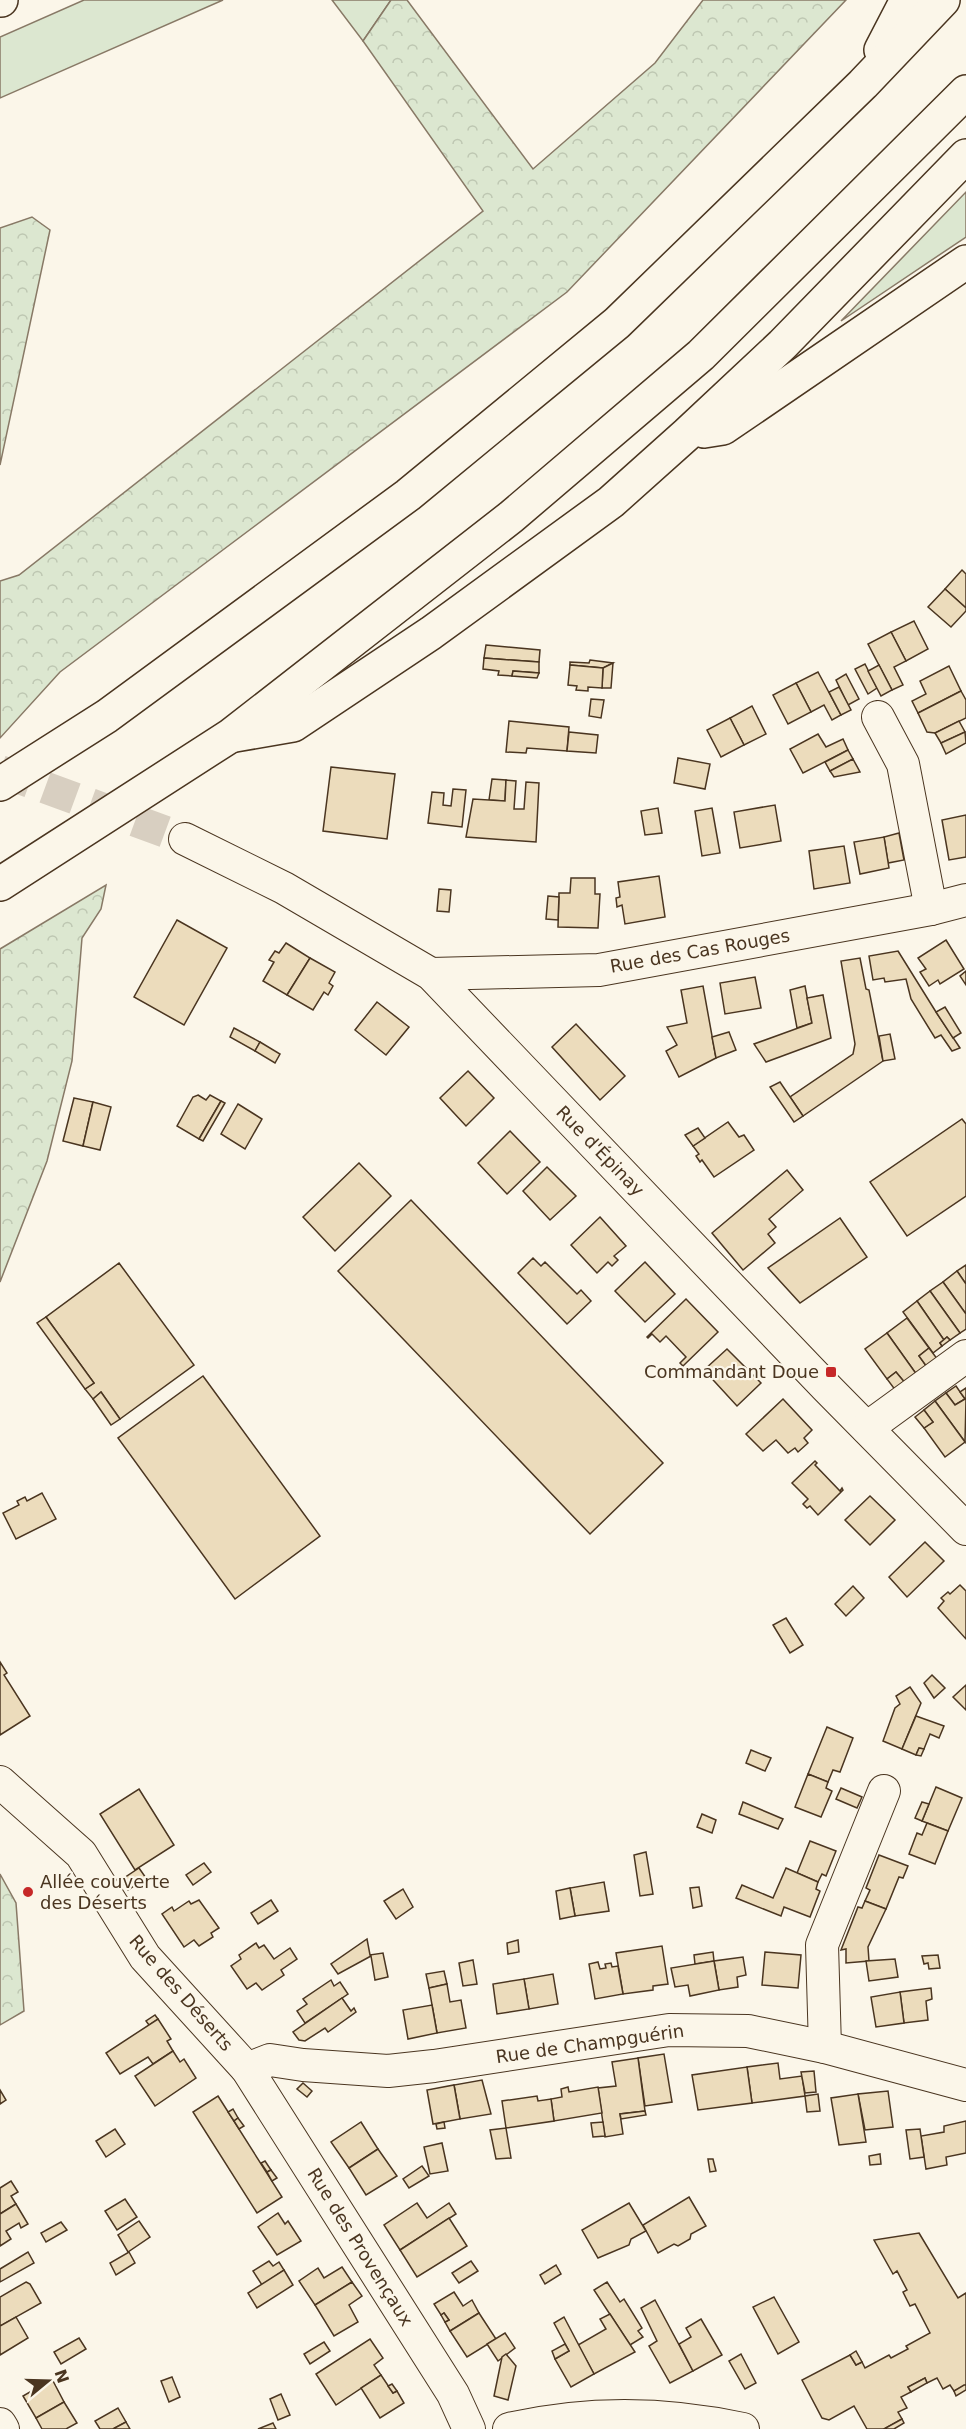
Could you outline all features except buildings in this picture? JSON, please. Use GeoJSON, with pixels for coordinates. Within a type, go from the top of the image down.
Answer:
{"type":"FeatureCollection","features":[{"type":"Feature","properties":{"kind":"highway"},"geometry":{"type":"LineString","coordinates":[[863,84],[907,0]]}},
{"type":"Feature","properties":{"kind":"highway"},"geometry":{"type":"LineString","coordinates":[[0,784],[107,716],[408,495],[617,323],[863,84],[943,0]]}},
{"type":"Feature","properties":{"kind":"highway"},"geometry":{"type":"LineString","coordinates":[[0,884],[230,736],[511,517],[700,355],[966,92]]}},
{"type":"Feature","properties":{"kind":"highway"},"geometry":{"type":"LineString","coordinates":[[230,736],[293,725],[431,633],[611,502],[782,345],[966,156]]}},
{"type":"Feature","properties":{"kind":"highway"},"geometry":{"type":"LineString","coordinates":[[687,434],[723,428],[966,262]]}},
{"type":"Feature","properties":{"kind":"street"},"geometry":{"type":"LineString","coordinates":[[878,717],[903,764],[931,909]]}},
{"type":"Feature","properties":{"kind":"street","name":"Rue d'Épinay"},"geometry":{"type":"LineString","coordinates":[[185,839],[284,888],[431,974],[966,1529]]}},
{"type":"Feature","properties":{"kind":"street","name":"Rue des Cas Rouges"},"geometry":{"type":"LineString","coordinates":[[431,974],[599,970],[931,909],[966,900]]}},
{"type":"Feature","properties":{"kind":"street"},"geometry":{"type":"LineString","coordinates":[[867,1428],[966,1356]]}},
{"type":"Feature","properties":{"kind":"street","name":"Rue des Déserts"},"geometry":{"type":"LineString","coordinates":[[0,1782],[81,1854],[145,1957],[247,2069]]}},
{"type":"Feature","properties":{"kind":"street"},"geometry":{"type":"LineString","coordinates":[[825,2047],[822,1945],[884,1791]]}},
{"type":"Feature","properties":{"kind":"street","name":"Rue de Champguérin"},"geometry":{"type":"LineString","coordinates":[[247,2069],[270,2060],[303,2065],[388,2071],[669,2030],[748,2031],[825,2047],[966,2085]]}},
{"type":"Feature","properties":{"kind":"street","name":"Rue des Provençaux"},"geometry":{"type":"LineString","coordinates":[[247,2069],[453,2394],[469,2429]]}},
{"type":"Feature","properties":{"kind":"street"},"geometry":{"type":"LineString","coordinates":[[509,2429],[602,2415],[661,2416],[743,2429]]}},
{"type":"Feature","properties":{"kind":"street"},"geometry":{"type":"LineString","coordinates":[[0,2424],[3,2429]]}},
{"type":"Feature","properties":{"kind":"green space"},"geometry":{"type":"Polygon","coordinates":[[[84,0],[223,0],[0,98],[0,37],[84,0]]]}},
{"type":"Feature","properties":{"kind":"green space"},"geometry":{"type":"Polygon","coordinates":[[[332,0],[391,0],[363,41],[332,0]]]}},
{"type":"Feature","properties":{"kind":"green space"},"geometry":{"type":"Polygon","coordinates":[[[391,0],[407,0],[533,169],[655,63],[703,0],[846,0],[567,292],[60,672],[0,738],[0,581],[19,575],[483,211],[363,41],[391,0]]]}},
{"type":"Feature","properties":{"kind":"green space"},"geometry":{"type":"Polygon","coordinates":[[[966,192],[966,237],[841,321],[966,192]]]}},
{"type":"Feature","properties":{"kind":"green space"},"geometry":{"type":"Polygon","coordinates":[[[32,217],[50,230],[0,465],[0,228],[32,217]]]}},
{"type":"Feature","properties":{"kind":"green space"},"geometry":{"type":"Polygon","coordinates":[[[106,885],[101,909],[82,938],[72,1061],[47,1161],[0,1282],[0,949],[106,885]]]}},
{"type":"Feature","properties":{"kind":"green space"},"geometry":{"type":"Polygon","coordinates":[[[0,1874],[16,1903],[24,2011],[0,2025],[0,1874]]]}},
{"type":"Feature","properties":{"kind":"tunnel"},"geometry":{"type":"LineString","coordinates":[[0,771],[185,839]]}},
{"type":"Feature","properties":{"kind":"place","name":"Commandant Doue"},"geometry":{"type":"Point","coordinates":[831,1372]}},
{"type":"Feature","properties":{"kind":"place","name":"Allée couverte des Déserts"},"geometry":{"type":"Point","coordinates":[28,1892]}}]}
